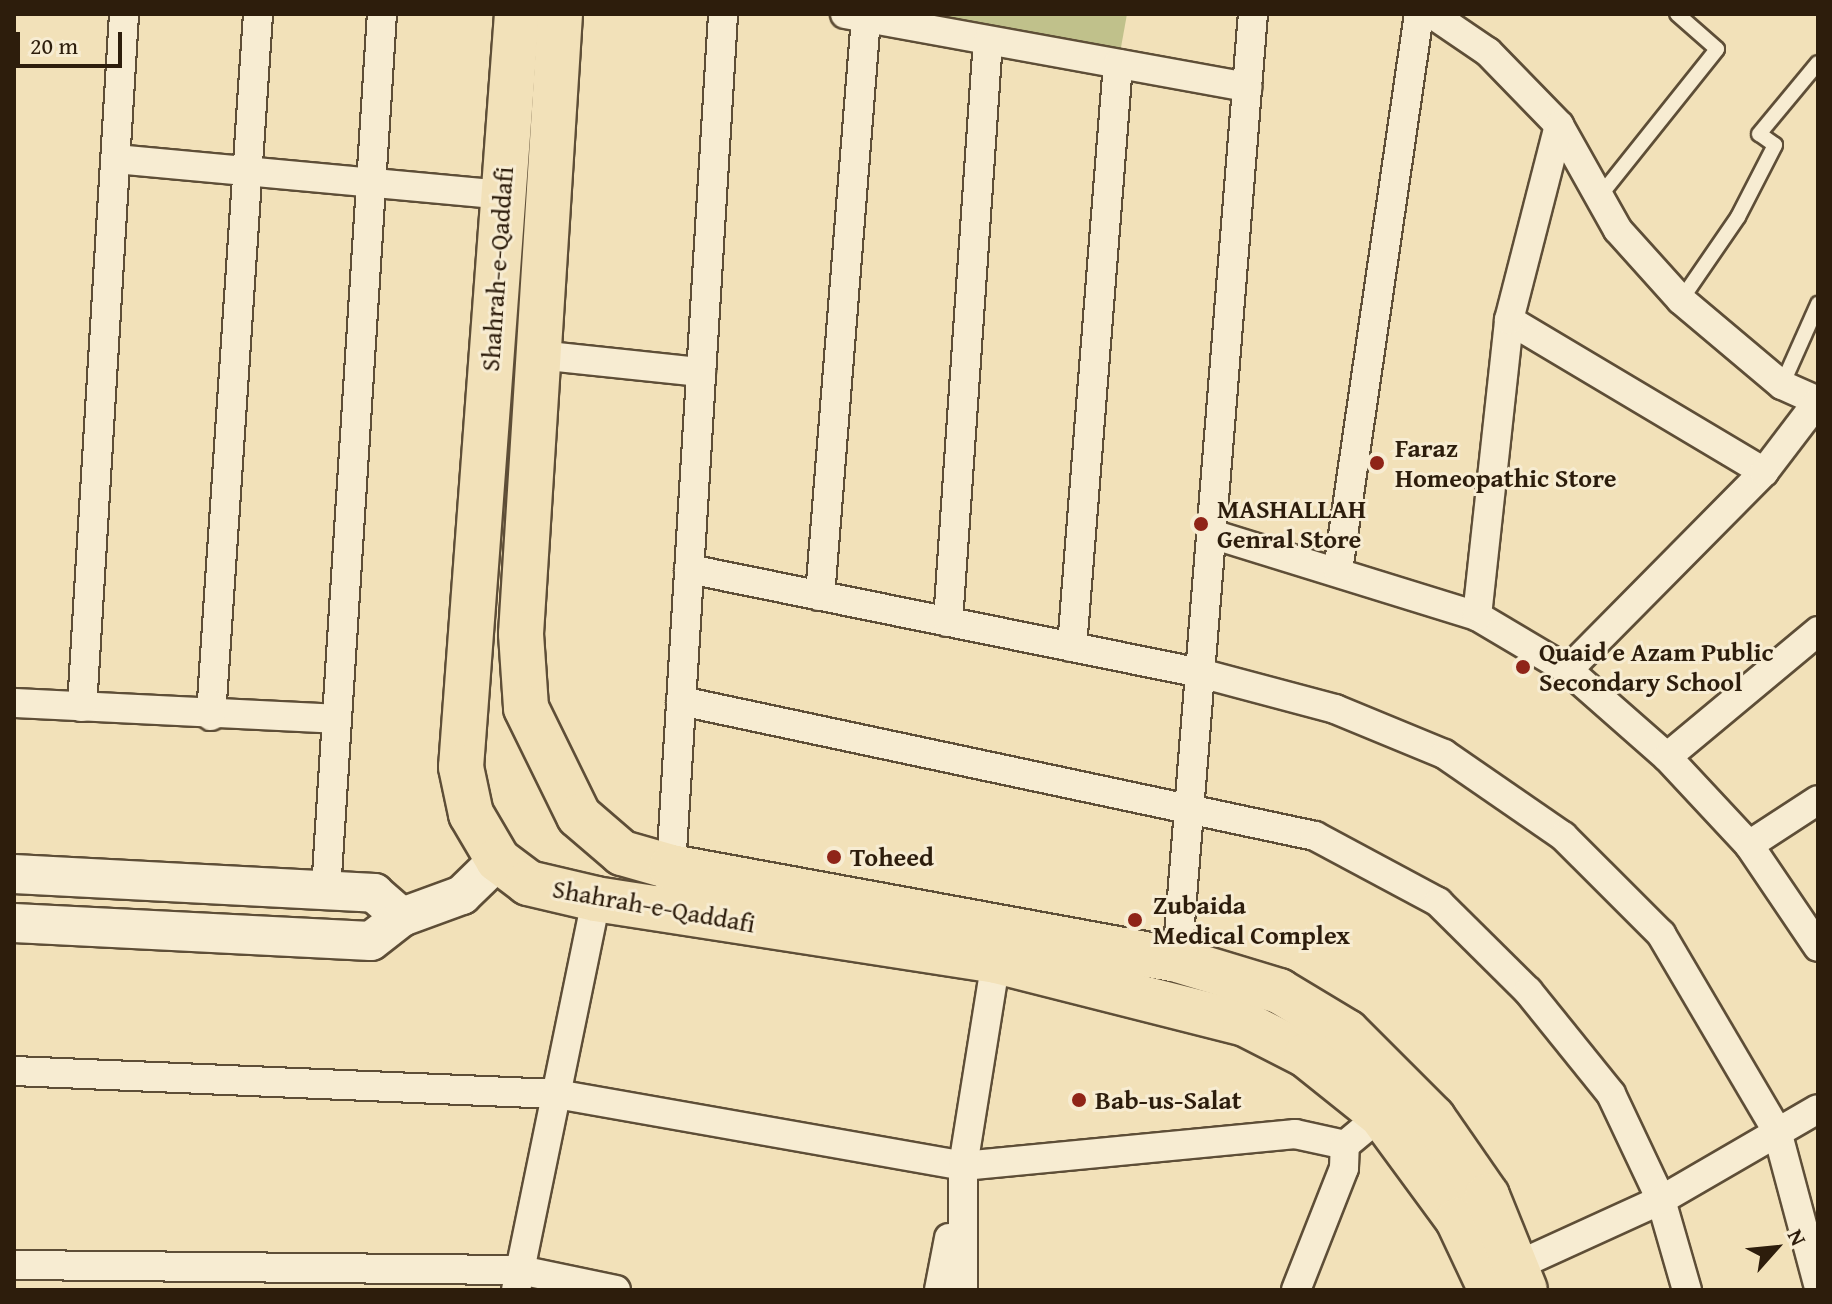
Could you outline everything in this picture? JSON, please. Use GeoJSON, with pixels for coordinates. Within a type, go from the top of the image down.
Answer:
{"type":"FeatureCollection","features":[{"type":"Feature","properties":{"kind":"main road","name":"Shahrah-e-Qaddafi"},"geometry":{"type":"LineString","coordinates":[[517,14],[461,767],[471,814],[498,860],[528,883],[596,899],[996,961],[1245,1024],[1295,1025],[1395,1074],[1433,1118],[1487,1196],[1506,1281]]}},
{"type":"Feature","properties":{"kind":"main road","name":"Shahrah-e-Qaddafi"},"geometry":{"type":"LineString","coordinates":[[560,14],[521,634],[526,708],[579,816],[622,853],[671,867],[1177,960],[1279,991],[1295,1025],[1381,1115],[1506,1281]]}},
{"type":"Feature","properties":{"kind":"street"},"geometry":{"type":"LineString","coordinates":[[82,707],[124,14]]}},
{"type":"Feature","properties":{"kind":"street"},"geometry":{"type":"LineString","coordinates":[[211,716],[258,14]]}},
{"type":"Feature","properties":{"kind":"street"},"geometry":{"type":"LineString","coordinates":[[326,891],[382,14]]}},
{"type":"Feature","properties":{"kind":"street"},"geometry":{"type":"LineString","coordinates":[[668,910],[723,14]]}},
{"type":"Feature","properties":{"kind":"street"},"geometry":{"type":"LineString","coordinates":[[1177,960],[1193,807],[1200,673],[1215,535],[1253,14]]}},
{"type":"Feature","properties":{"kind":"street"},"geometry":{"type":"LineString","coordinates":[[1338,570],[1419,14]]}},
{"type":"Feature","properties":{"kind":"street"},"geometry":{"type":"LineString","coordinates":[[1432,14],[1488,52],[1559,125],[1618,230],[1681,300],[1782,385],[1818,401],[1764,472],[1568,670]]}},
{"type":"Feature","properties":{"kind":"street"},"geometry":{"type":"LineString","coordinates":[[820,596],[855,16],[1247,87]]}},
{"type":"Feature","properties":{"kind":"street"},"geometry":{"type":"LineString","coordinates":[[948,622],[988,40]]}},
{"type":"Feature","properties":{"kind":"street"},"geometry":{"type":"LineString","coordinates":[[1072,647],[1118,64]]}},
{"type":"Feature","properties":{"kind":"street"},"geometry":{"type":"LineString","coordinates":[[1477,616],[1509,320],[1559,125]]}},
{"type":"Feature","properties":{"kind":"street"},"geometry":{"type":"LineString","coordinates":[[116,159],[502,195]]}},
{"type":"Feature","properties":{"kind":"street"},"geometry":{"type":"LineString","coordinates":[[1509,320],[1764,472]]}},
{"type":"Feature","properties":{"kind":"street"},"geometry":{"type":"LineString","coordinates":[[538,355],[701,372]]}},
{"type":"Feature","properties":{"kind":"street"},"geometry":{"type":"LineString","coordinates":[[1215,535],[1338,570],[1477,616],[1568,670],[1667,757],[1749,845],[1818,947]]}},
{"type":"Feature","properties":{"kind":"street"},"geometry":{"type":"LineString","coordinates":[[689,569],[1200,673],[1335,709],[1444,754],[1563,836],[1661,934],[1777,1131],[1818,1284]]}},
{"type":"Feature","properties":{"kind":"street"},"geometry":{"type":"LineString","coordinates":[[1667,757],[1818,631]]}},
{"type":"Feature","properties":{"kind":"street"},"geometry":{"type":"LineString","coordinates":[[681,701],[1193,807],[1315,836],[1438,902],[1528,991],[1611,1094],[1661,1200],[1687,1290]]}},
{"type":"Feature","properties":{"kind":"street"},"geometry":{"type":"LineString","coordinates":[[14,703],[211,716],[337,719]]}},
{"type":"Feature","properties":{"kind":"street"},"geometry":{"type":"LineString","coordinates":[[1749,845],[1818,800]]}},
{"type":"Feature","properties":{"kind":"street"},"geometry":{"type":"LineString","coordinates":[[14,923],[371,941],[402,917],[447,904],[498,860]]}},
{"type":"Feature","properties":{"kind":"street"},"geometry":{"type":"LineString","coordinates":[[14,874],[374,893],[402,917]]}},
{"type":"Feature","properties":{"kind":"street"},"geometry":{"type":"LineString","coordinates":[[518,1280],[596,899]]}},
{"type":"Feature","properties":{"kind":"street"},"geometry":{"type":"LineString","coordinates":[[939,1290],[963,1166],[996,961]]}},
{"type":"Feature","properties":{"kind":"street"},"geometry":{"type":"LineString","coordinates":[[14,1071],[556,1094],[963,1166],[1295,1134],[1345,1145]]}},
{"type":"Feature","properties":{"kind":"street"},"geometry":{"type":"LineString","coordinates":[[1506,1281],[1661,1200],[1818,1109]]}},
{"type":"Feature","properties":{"kind":"street"},"geometry":{"type":"LineString","coordinates":[[1296,1290],[1344,1168],[1345,1145],[1381,1115]]}},
{"type":"Feature","properties":{"kind":"street"},"geometry":{"type":"LineString","coordinates":[[963,1166],[963,1290]]}},
{"type":"Feature","properties":{"kind":"street"},"geometry":{"type":"LineString","coordinates":[[14,1265],[518,1280],[616,1290]]}},
{"type":"Feature","properties":{"kind":"lane"},"geometry":{"type":"LineString","coordinates":[[1599,197],[1717,49],[1677,14]]}},
{"type":"Feature","properties":{"kind":"lane"},"geometry":{"type":"LineString","coordinates":[[1681,300],[1738,217],[1775,145],[1759,134],[1818,63]]}},
{"type":"Feature","properties":{"kind":"lane"},"geometry":{"type":"LineString","coordinates":[[1782,385],[1818,304]]}},
{"type":"Feature","properties":{"kind":"green space"},"geometry":{"type":"Polygon","coordinates":[[[865,14],[1127,14],[1118,64],[865,14]]]}},
{"type":"Feature","properties":{"kind":"place","name":"Faraz Homeopathic Store"},"geometry":{"type":"Point","coordinates":[1377,463]}},
{"type":"Feature","properties":{"kind":"place","name":"MASHALLAH Genral Store"},"geometry":{"type":"Point","coordinates":[1201,524]}},
{"type":"Feature","properties":{"kind":"place","name":"Quaid e Azam Public Secondary School"},"geometry":{"type":"Point","coordinates":[1523,667]}},
{"type":"Feature","properties":{"kind":"place","name":"Toheed"},"geometry":{"type":"Point","coordinates":[834,857]}},
{"type":"Feature","properties":{"kind":"place","name":"Zubaida Medical Complex"},"geometry":{"type":"Point","coordinates":[1135,920]}},
{"type":"Feature","properties":{"kind":"place","name":"Bab-us-Salat"},"geometry":{"type":"Point","coordinates":[1079,1100]}}]}
